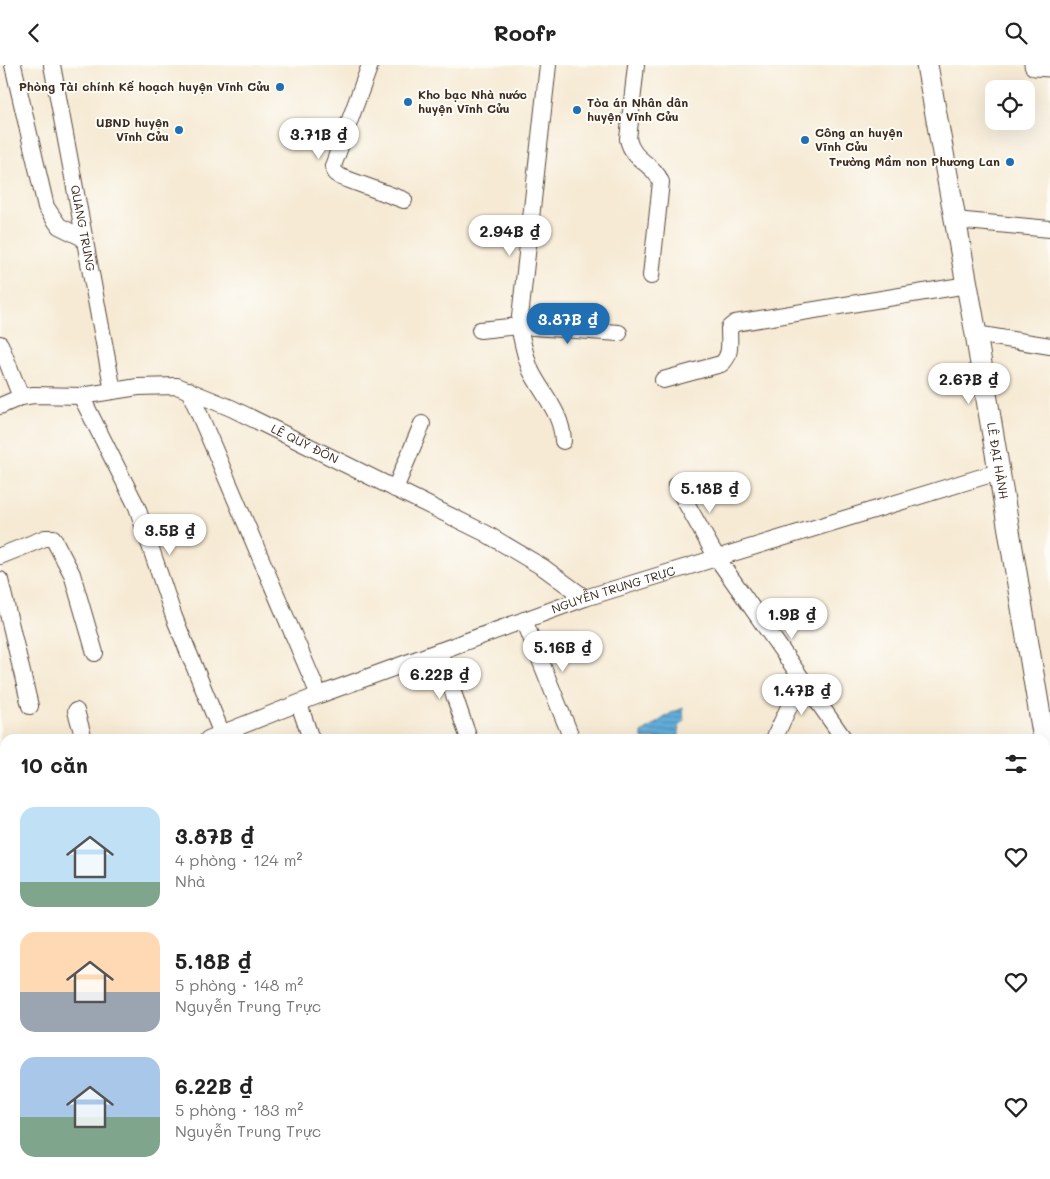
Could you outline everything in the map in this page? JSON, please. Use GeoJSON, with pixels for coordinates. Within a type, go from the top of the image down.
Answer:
{"type":"FeatureCollection","features":[{"type":"Feature","properties":{"kind":"main road","name":"LÊ ĐẠI HÀNH"},"geometry":{"type":"LineString","coordinates":[[927,65],[976,334],[1043,734]]}},
{"type":"Feature","properties":{"kind":"main road"},"geometry":{"type":"LineString","coordinates":[[1035,65],[1050,66]]}},
{"type":"Feature","properties":{"kind":"street"},"geometry":{"type":"LineString","coordinates":[[13,65],[46,207],[59,226],[84,239]]}},
{"type":"Feature","properties":{"kind":"street","name":"QUANG TRUNG"},"geometry":{"type":"LineString","coordinates":[[52,65],[113,391]]}},
{"type":"Feature","properties":{"kind":"street"},"geometry":{"type":"LineString","coordinates":[[370,65],[333,166],[335,173],[341,177],[404,200]]}},
{"type":"Feature","properties":{"kind":"street"},"geometry":{"type":"LineString","coordinates":[[548,65],[519,326],[530,368],[552,403],[561,428],[562,441]]}},
{"type":"Feature","properties":{"kind":"street"},"geometry":{"type":"LineString","coordinates":[[636,65],[628,139],[634,154],[655,171],[661,182],[651,275]]}},
{"type":"Feature","properties":{"kind":"street"},"geometry":{"type":"LineString","coordinates":[[955,220],[1050,229]]}},
{"type":"Feature","properties":{"kind":"street"},"geometry":{"type":"LineString","coordinates":[[663,380],[726,360],[729,354],[729,328],[735,323],[967,285]]}},
{"type":"Feature","properties":{"kind":"street"},"geometry":{"type":"LineString","coordinates":[[480,329],[519,326],[619,333]]}},
{"type":"Feature","properties":{"kind":"street"},"geometry":{"type":"LineString","coordinates":[[976,334],[1050,346]]}},
{"type":"Feature","properties":{"kind":"street"},"geometry":{"type":"LineString","coordinates":[[0,344],[21,397]]}},
{"type":"Feature","properties":{"kind":"street","name":"LÊ QUÝ ĐÔN"},"geometry":{"type":"LineString","coordinates":[[0,406],[21,397],[81,396],[165,385],[189,390],[231,408],[511,547],[585,598]]}},
{"type":"Feature","properties":{"kind":"street"},"geometry":{"type":"LineString","coordinates":[[189,390],[319,695]]}},
{"type":"Feature","properties":{"kind":"street"},"geometry":{"type":"LineString","coordinates":[[81,396],[137,507],[214,734]]}},
{"type":"Feature","properties":{"kind":"street"},"geometry":{"type":"LineString","coordinates":[[395,489],[422,423]]}},
{"type":"Feature","properties":{"kind":"street","name":"NGUYỄN TRUNG TRỰC"},"geometry":{"type":"LineString","coordinates":[[220,734],[319,695],[585,598],[998,473]]}},
{"type":"Feature","properties":{"kind":"street"},"geometry":{"type":"LineString","coordinates":[[676,485],[717,558],[801,681],[840,734]]}},
{"type":"Feature","properties":{"kind":"street"},"geometry":{"type":"LineString","coordinates":[[0,556],[51,537],[53,538],[72,574],[95,653]]}},
{"type":"Feature","properties":{"kind":"street"},"geometry":{"type":"LineString","coordinates":[[0,580],[30,705]]}},
{"type":"Feature","properties":{"kind":"street"},"geometry":{"type":"LineString","coordinates":[[524,620],[570,734]]}},
{"type":"Feature","properties":{"kind":"street"},"geometry":{"type":"LineString","coordinates":[[440,651],[467,734]]}},
{"type":"Feature","properties":{"kind":"street"},"geometry":{"type":"LineString","coordinates":[[776,734],[801,681]]}},
{"type":"Feature","properties":{"kind":"street"},"geometry":{"type":"LineString","coordinates":[[299,703],[309,734]]}},
{"type":"Feature","properties":{"kind":"street"},"geometry":{"type":"LineString","coordinates":[[76,711],[83,734]]}},
{"type":"Feature","properties":{"kind":"water"},"geometry":{"type":"Polygon","coordinates":[[[683,708],[684,722],[679,727],[679,734],[642,734],[642,733],[671,713],[683,708]]]}},
{"type":"Feature","properties":{"kind":"place","name":"Phòng Tài chính Kế hoạch huyện Vĩnh Cửu"},"geometry":{"type":"Point","coordinates":[280,87]}},
{"type":"Feature","properties":{"kind":"place","name":"Kho bạc Nhà nước huyện Vĩnh Cửu"},"geometry":{"type":"Point","coordinates":[408,102]}},
{"type":"Feature","properties":{"kind":"place","name":"Tòa án Nhân dân huyện Vĩnh Cửu"},"geometry":{"type":"Point","coordinates":[577,110]}},
{"type":"Feature","properties":{"kind":"place","name":"UBND huyện Vĩnh Cửu"},"geometry":{"type":"Point","coordinates":[179,130]}},
{"type":"Feature","properties":{"kind":"place","name":"Công an huyện Vĩnh Cửu"},"geometry":{"type":"Point","coordinates":[805,140]}},
{"type":"Feature","properties":{"kind":"place","name":"Trường Mầm non Phương Lan"},"geometry":{"type":"Point","coordinates":[1010,162]}}]}
